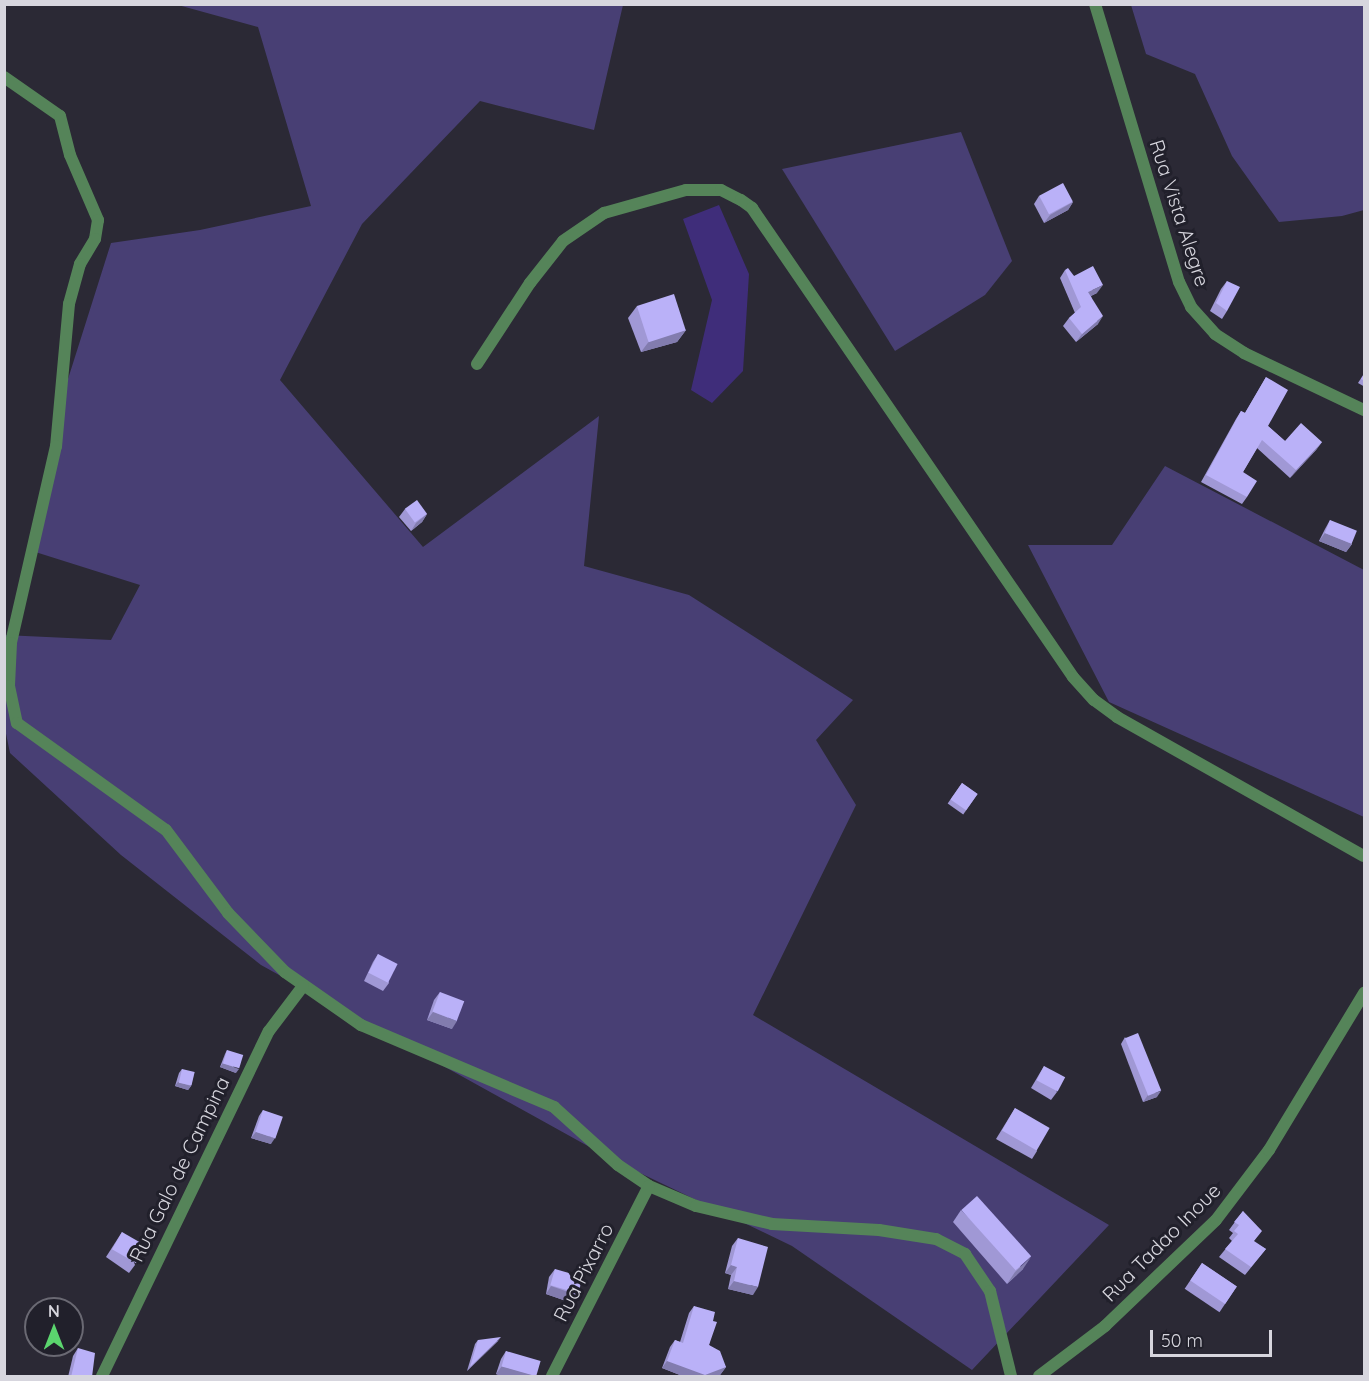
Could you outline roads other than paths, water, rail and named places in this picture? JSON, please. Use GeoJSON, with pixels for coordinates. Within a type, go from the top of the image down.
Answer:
{"type":"FeatureCollection","features":[{"type":"Feature","properties":{"kind":"street","name":"Rua Vista Alegre"},"geometry":{"type":"LineString","coordinates":[[1095,4],[1179,282],[1191,307],[1215,334],[1244,353],[1365,410]]}},
{"type":"Feature","properties":{"kind":"street"},"geometry":{"type":"LineString","coordinates":[[4,77],[60,116],[70,155],[98,220],[95,239],[80,264],[69,304],[56,446],[11,643],[9,686],[13,714],[31,736],[166,830],[228,913],[303,986],[361,1025],[554,1107],[618,1165],[649,1186],[696,1206],[748,1221],[879,1230],[936,1239],[952,1246],[975,1264],[990,1291],[1011,1377]]}},
{"type":"Feature","properties":{"kind":"street"},"geometry":{"type":"LineString","coordinates":[[477,364],[530,283],[563,241],[604,213],[686,190],[721,190],[741,200],[752,208],[1073,676],[1094,700],[1117,717],[1365,856]]}},
{"type":"Feature","properties":{"kind":"street","name":"Rua Galo de Campina"},"geometry":{"type":"LineString","coordinates":[[102,1377],[260,1050],[303,986]]}},
{"type":"Feature","properties":{"kind":"street","name":"Rua Tadao Inoue"},"geometry":{"type":"LineString","coordinates":[[1039,1377],[1105,1326],[1216,1220],[1269,1150],[1365,993]]}},
{"type":"Feature","properties":{"kind":"street","name":"Rua Pixarro"},"geometry":{"type":"LineString","coordinates":[[552,1377],[649,1186]]}}]}
